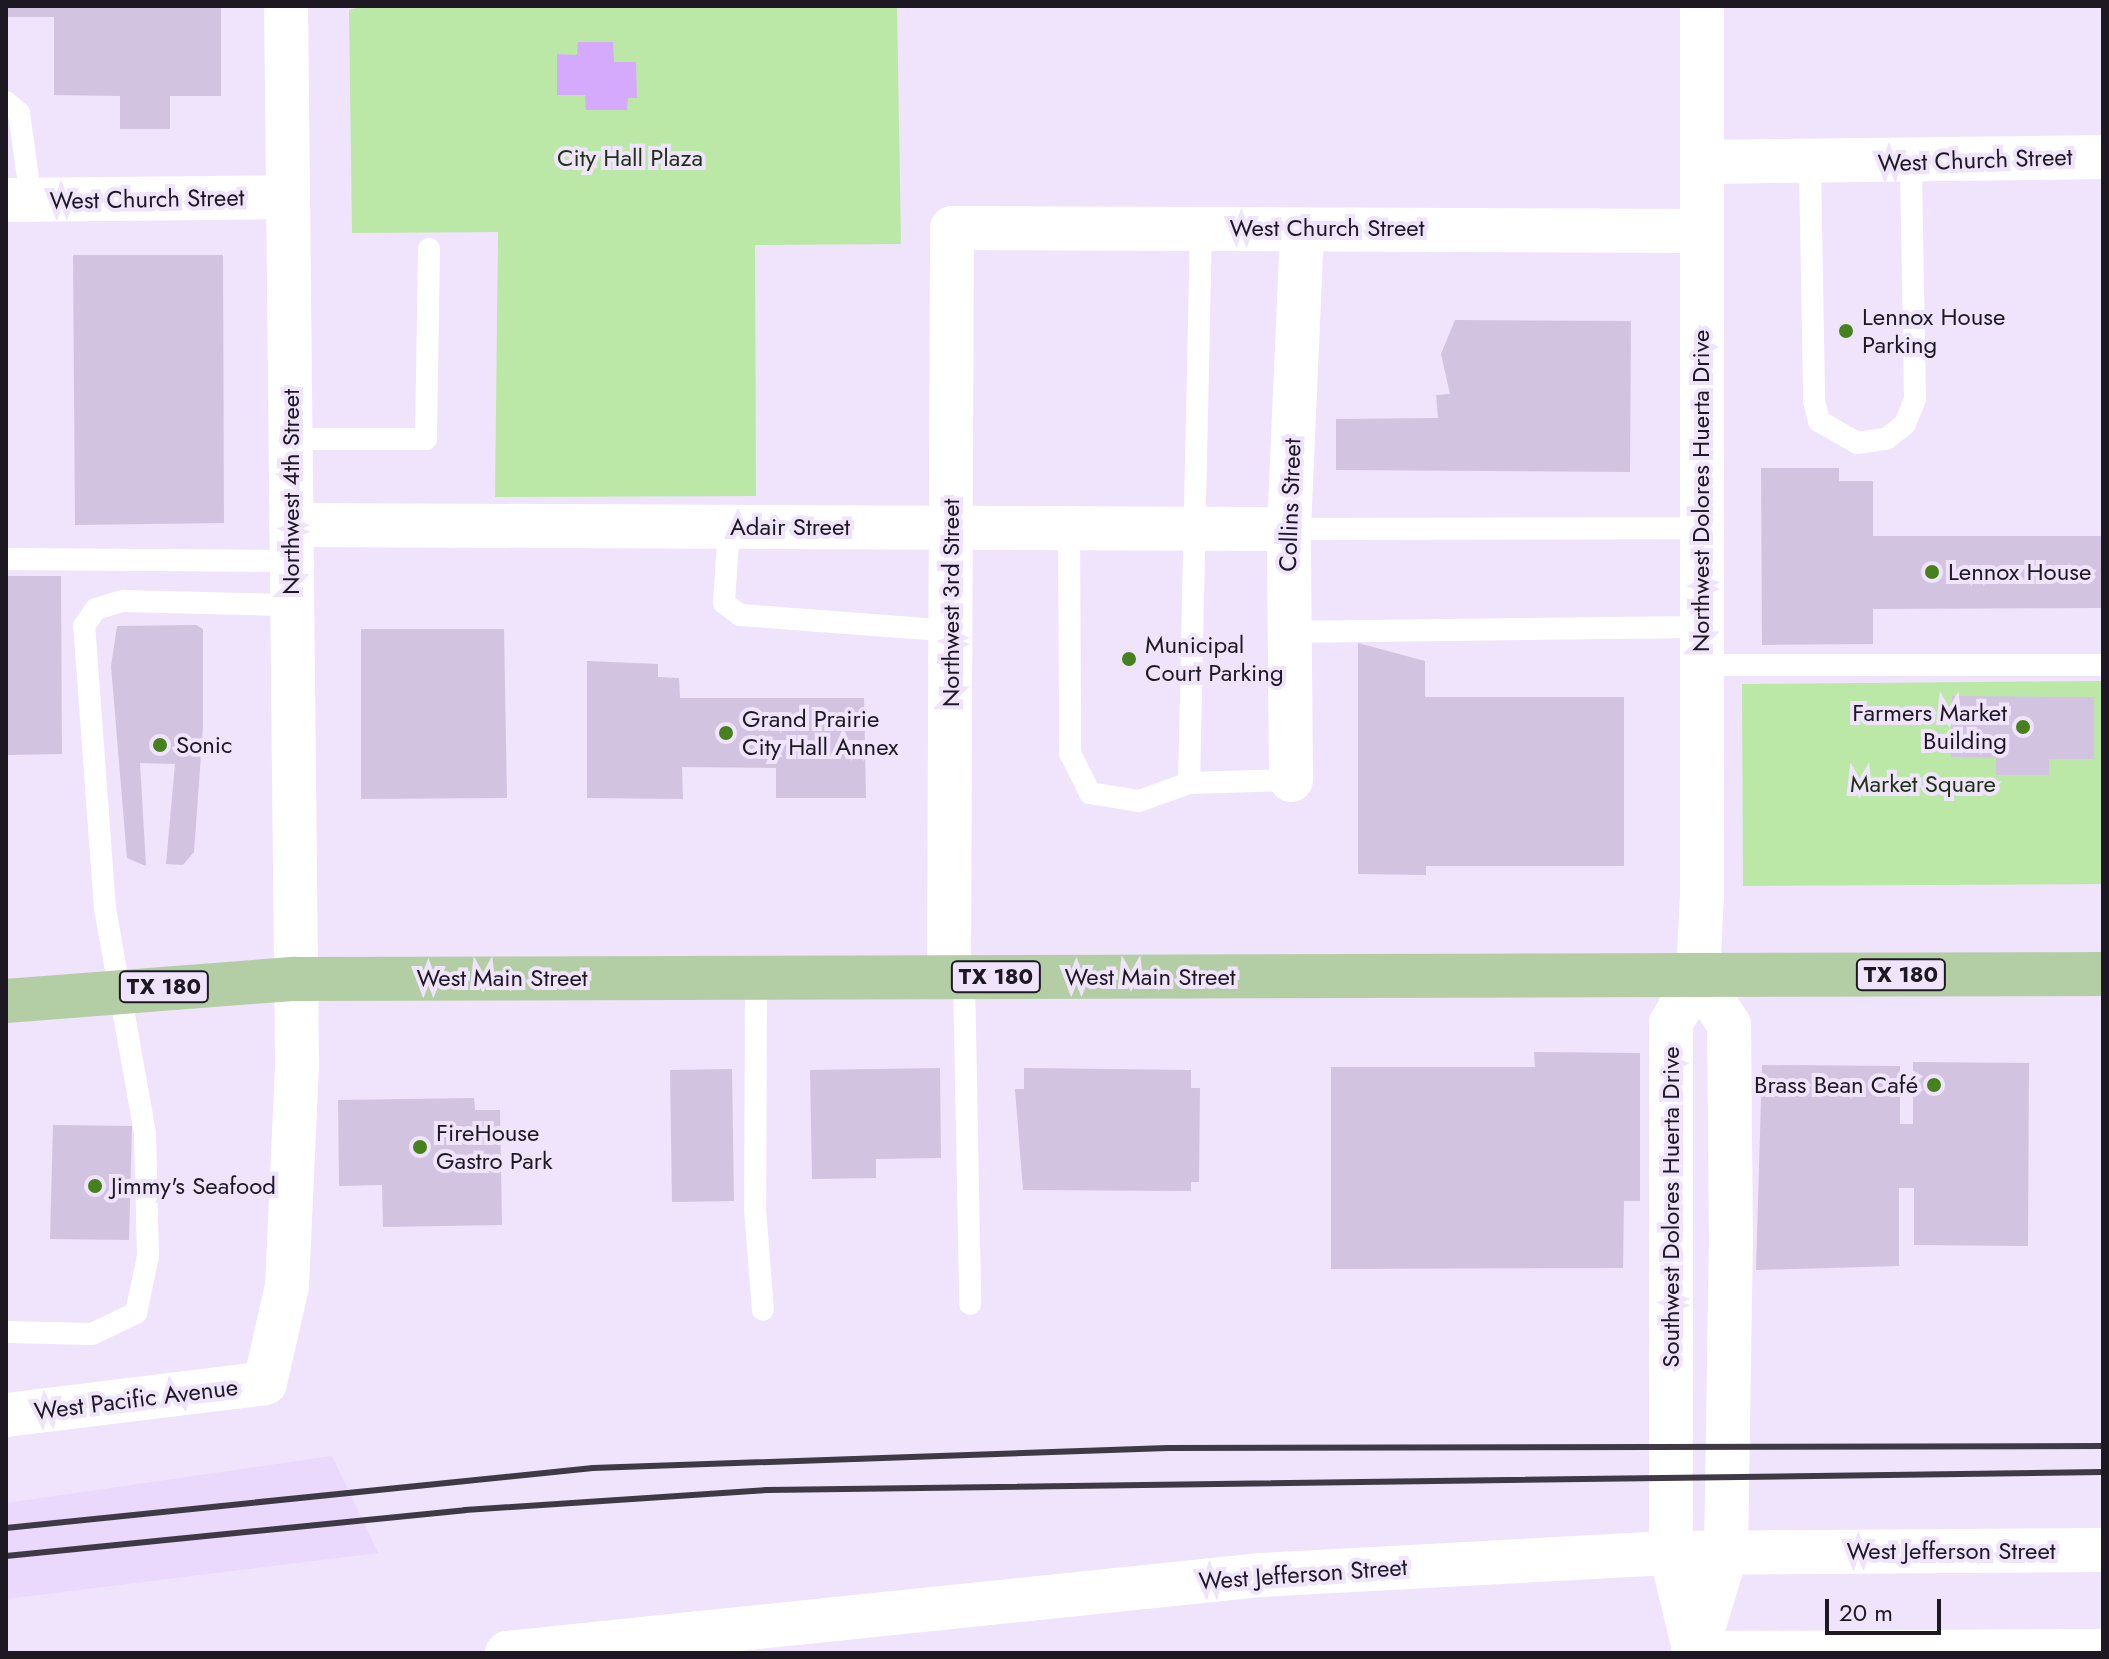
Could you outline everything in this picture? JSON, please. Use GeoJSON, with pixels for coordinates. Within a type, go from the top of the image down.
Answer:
{"type":"FeatureCollection","features":[{"type":"Feature","properties":{"kind":"main road","name":"West Main Street"},"geometry":{"type":"LineString","coordinates":[[6,1001],[117,990],[295,979],[2103,974]]}},
{"type":"Feature","properties":{"kind":"street","name":"Northwest 4th Street"},"geometry":{"type":"LineString","coordinates":[[265,1383],[291,1252],[295,979],[286,6]]}},
{"type":"Feature","properties":{"kind":"street","name":"Northwest Dolores Huerta Drive"},"geometry":{"type":"LineString","coordinates":[[1698,976],[1702,6]]}},
{"type":"Feature","properties":{"kind":"street","name":"West Church Street"},"geometry":{"type":"LineString","coordinates":[[1703,162],[1810,165],[2103,157]]}},
{"type":"Feature","properties":{"kind":"street","name":"West Church Street"},"geometry":{"type":"LineString","coordinates":[[18,200],[288,197]]}},
{"type":"Feature","properties":{"kind":"street","name":"West Church Street"},"geometry":{"type":"LineString","coordinates":[[952,228],[1702,231]]}},
{"type":"Feature","properties":{"kind":"street","name":"Northwest 3rd Street"},"geometry":{"type":"LineString","coordinates":[[952,228],[951,631],[956,978]]}},
{"type":"Feature","properties":{"kind":"street","name":"Collins Street"},"geometry":{"type":"LineString","coordinates":[[1291,780],[1287,632],[1289,529],[1302,230]]}},
{"type":"Feature","properties":{"kind":"street","name":"Adair Street"},"geometry":{"type":"LineString","coordinates":[[291,543],[729,527],[1289,529]]}},
{"type":"Feature","properties":{"kind":"street","name":"Southwest Dolores Huerta Drive"},"geometry":{"type":"LineString","coordinates":[[1698,976],[1729,1025],[1726,1553],[1695,1653],[1671,1553],[1671,1023],[1698,976]]}},
{"type":"Feature","properties":{"kind":"street","name":"West Pacific Avenue"},"geometry":{"type":"LineString","coordinates":[[6,1415],[265,1383]]}},
{"type":"Feature","properties":{"kind":"street","name":"West Jefferson Street"},"geometry":{"type":"LineString","coordinates":[[508,1653],[1262,1575],[1671,1553],[2103,1550]]}},
{"type":"Feature","properties":{"kind":"street"},"geometry":{"type":"LineString","coordinates":[[1708,1653],[2092,1652]]}},
{"type":"Feature","properties":{"kind":"lane"},"geometry":{"type":"LineString","coordinates":[[6,102],[19,113],[18,200]]}},
{"type":"Feature","properties":{"kind":"lane"},"geometry":{"type":"LineString","coordinates":[[1810,165],[1814,401],[1819,421],[1857,443],[1886,439],[1905,424],[1915,399],[1911,161]]}},
{"type":"Feature","properties":{"kind":"lane"},"geometry":{"type":"LineString","coordinates":[[1189,783],[1197,529],[1201,228]]}},
{"type":"Feature","properties":{"kind":"lane"},"geometry":{"type":"LineString","coordinates":[[291,439],[426,439],[429,249]]}},
{"type":"Feature","properties":{"kind":"lane"},"geometry":{"type":"LineString","coordinates":[[729,527],[724,603],[740,615],[951,631]]}},
{"type":"Feature","properties":{"kind":"lane"},"geometry":{"type":"LineString","coordinates":[[1069,528],[1070,753],[1090,793],[1108,800],[1139,801],[1189,783],[1291,780]]}},
{"type":"Feature","properties":{"kind":"lane"},"geometry":{"type":"LineString","coordinates":[[1289,529],[1701,528]]}},
{"type":"Feature","properties":{"kind":"lane"},"geometry":{"type":"LineString","coordinates":[[6,559],[291,543]]}},
{"type":"Feature","properties":{"kind":"lane"},"geometry":{"type":"LineString","coordinates":[[6,1332],[92,1334],[136,1313],[148,1256],[145,1133],[117,990],[91,778],[84,626],[96,609],[123,601],[292,605]]}},
{"type":"Feature","properties":{"kind":"lane"},"geometry":{"type":"LineString","coordinates":[[1287,632],[1701,646],[2103,665]]}},
{"type":"Feature","properties":{"kind":"lane"},"geometry":{"type":"LineString","coordinates":[[756,978],[755,1209],[763,1310]]}},
{"type":"Feature","properties":{"kind":"lane"},"geometry":{"type":"LineString","coordinates":[[956,978],[970,1304]]}},
{"type":"Feature","properties":{"kind":"shaded area"},"geometry":{"type":"Polygon","coordinates":[[[578,42],[613,42],[614,62],[636,62],[637,98],[628,98],[627,110],[586,110],[585,95],[557,95],[557,54],[577,55],[578,42]]]}},
{"type":"Feature","properties":{"kind":"shaded area"},"geometry":{"type":"Polygon","coordinates":[[[332,1456],[378,1553],[6,1599],[6,1503],[332,1456]]]}},
{"type":"Feature","properties":{"kind":"green space","name":"City Hall Plaza"},"geometry":{"type":"Polygon","coordinates":[[[366,6],[897,6],[901,244],[755,245],[756,496],[495,497],[498,232],[352,233],[349,10],[366,6]]]}},
{"type":"Feature","properties":{"kind":"green space","name":"Market Square"},"geometry":{"type":"Polygon","coordinates":[[[2103,681],[2103,884],[1743,886],[1742,684],[2103,681]]]}},
{"type":"Feature","properties":{"kind":"building"},"geometry":{"type":"Polygon","coordinates":[[[6,6],[221,6],[221,96],[170,96],[170,129],[120,129],[120,96],[54,95],[54,17],[6,17],[6,6]]]}},
{"type":"Feature","properties":{"kind":"building"},"geometry":{"type":"Polygon","coordinates":[[[73,255],[223,255],[224,523],[75,525],[73,255]]]}},
{"type":"Feature","properties":{"kind":"building"},"geometry":{"type":"Polygon","coordinates":[[[1455,320],[1631,321],[1630,472],[1336,470],[1336,419],[1438,418],[1436,395],[1450,394],[1441,354],[1455,320]]]}},
{"type":"Feature","properties":{"kind":"building","name":"Lennox House"},"geometry":{"type":"Polygon","coordinates":[[[1761,468],[1839,468],[1839,481],[1873,481],[1873,536],[2102,536],[2102,608],[1873,609],[1873,644],[1762,645],[1761,468]]]}},
{"type":"Feature","properties":{"kind":"building"},"geometry":{"type":"Polygon","coordinates":[[[6,576],[61,576],[62,754],[6,755],[6,576]]]}},
{"type":"Feature","properties":{"kind":"building","name":"Sonic"},"geometry":{"type":"Polygon","coordinates":[[[196,625],[203,629],[203,727],[194,852],[183,865],[166,864],[175,764],[140,763],[146,866],[127,858],[111,666],[117,626],[196,625]]]}},
{"type":"Feature","properties":{"kind":"building"},"geometry":{"type":"Polygon","coordinates":[[[361,629],[504,629],[507,798],[361,799],[361,629]]]}},
{"type":"Feature","properties":{"kind":"building"},"geometry":{"type":"Polygon","coordinates":[[[1358,643],[1425,661],[1425,697],[1624,697],[1624,866],[1426,866],[1426,875],[1358,874],[1358,643]]]}},
{"type":"Feature","properties":{"kind":"building","name":"Grand Prairie City Hall Annex"},"geometry":{"type":"Polygon","coordinates":[[[587,661],[658,664],[658,677],[679,678],[680,698],[864,698],[866,798],[776,798],[776,768],[682,767],[683,799],[587,798],[587,661]]]}},
{"type":"Feature","properties":{"kind":"building","name":"Farmers Market Building"},"geometry":{"type":"Polygon","coordinates":[[[1952,696],[2094,697],[2094,759],[2049,759],[2049,775],[1996,775],[1996,758],[1951,757],[1952,696]]]}},
{"type":"Feature","properties":{"kind":"building"},"geometry":{"type":"Polygon","coordinates":[[[1534,1052],[1640,1053],[1640,1201],[1624,1201],[1623,1268],[1331,1269],[1331,1067],[1535,1067],[1534,1052]]]}},
{"type":"Feature","properties":{"kind":"building"},"geometry":{"type":"Polygon","coordinates":[[[1913,1062],[2029,1063],[2028,1246],[1914,1245],[1914,1188],[1899,1188],[1899,1266],[1756,1270],[1762,1065],[1900,1066],[1900,1124],[1913,1124],[1913,1062]]]}},
{"type":"Feature","properties":{"kind":"building"},"geometry":{"type":"Polygon","coordinates":[[[940,1068],[941,1158],[876,1159],[876,1178],[812,1179],[810,1070],[940,1068]]]}},
{"type":"Feature","properties":{"kind":"building"},"geometry":{"type":"Polygon","coordinates":[[[1024,1068],[1191,1070],[1191,1088],[1200,1088],[1199,1182],[1191,1182],[1191,1191],[1023,1190],[1015,1089],[1024,1089],[1024,1068]]]}},
{"type":"Feature","properties":{"kind":"building"},"geometry":{"type":"Polygon","coordinates":[[[732,1069],[734,1201],[672,1202],[670,1070],[732,1069]]]}},
{"type":"Feature","properties":{"kind":"building","name":"FireHouse Gastro Park"},"geometry":{"type":"Polygon","coordinates":[[[474,1098],[475,1110],[500,1110],[502,1225],[383,1227],[382,1185],[339,1186],[338,1100],[474,1098]]]}},
{"type":"Feature","properties":{"kind":"building"},"geometry":{"type":"Polygon","coordinates":[[[53,1125],[132,1126],[129,1240],[50,1239],[53,1125]]]}},
{"type":"Feature","properties":{"kind":"railway"},"geometry":{"type":"LineString","coordinates":[[6,1528],[593,1468],[1168,1448],[2103,1446]]}},
{"type":"Feature","properties":{"kind":"railway"},"geometry":{"type":"LineString","coordinates":[[6,1556],[465,1510],[767,1490],[2103,1472]]}},
{"type":"Feature","properties":{"kind":"place","name":"Lennox House Parking"},"geometry":{"type":"Point","coordinates":[1846,331]}},
{"type":"Feature","properties":{"kind":"place","name":"Lennox House"},"geometry":{"type":"Point","coordinates":[1932,572]}},
{"type":"Feature","properties":{"kind":"place","name":"Municipal Court Parking"},"geometry":{"type":"Point","coordinates":[1129,659]}},
{"type":"Feature","properties":{"kind":"place","name":"Farmers Market Building"},"geometry":{"type":"Point","coordinates":[2023,727]}},
{"type":"Feature","properties":{"kind":"place","name":"Grand Prairie City Hall Annex"},"geometry":{"type":"Point","coordinates":[726,733]}},
{"type":"Feature","properties":{"kind":"place","name":"Sonic"},"geometry":{"type":"Point","coordinates":[160,745]}},
{"type":"Feature","properties":{"kind":"place","name":"Brass Bean Café"},"geometry":{"type":"Point","coordinates":[1934,1085]}},
{"type":"Feature","properties":{"kind":"place","name":"FireHouse Gastro Park"},"geometry":{"type":"Point","coordinates":[420,1147]}},
{"type":"Feature","properties":{"kind":"place","name":"Jimmy's Seafood"},"geometry":{"type":"Point","coordinates":[95,1186]}}]}
